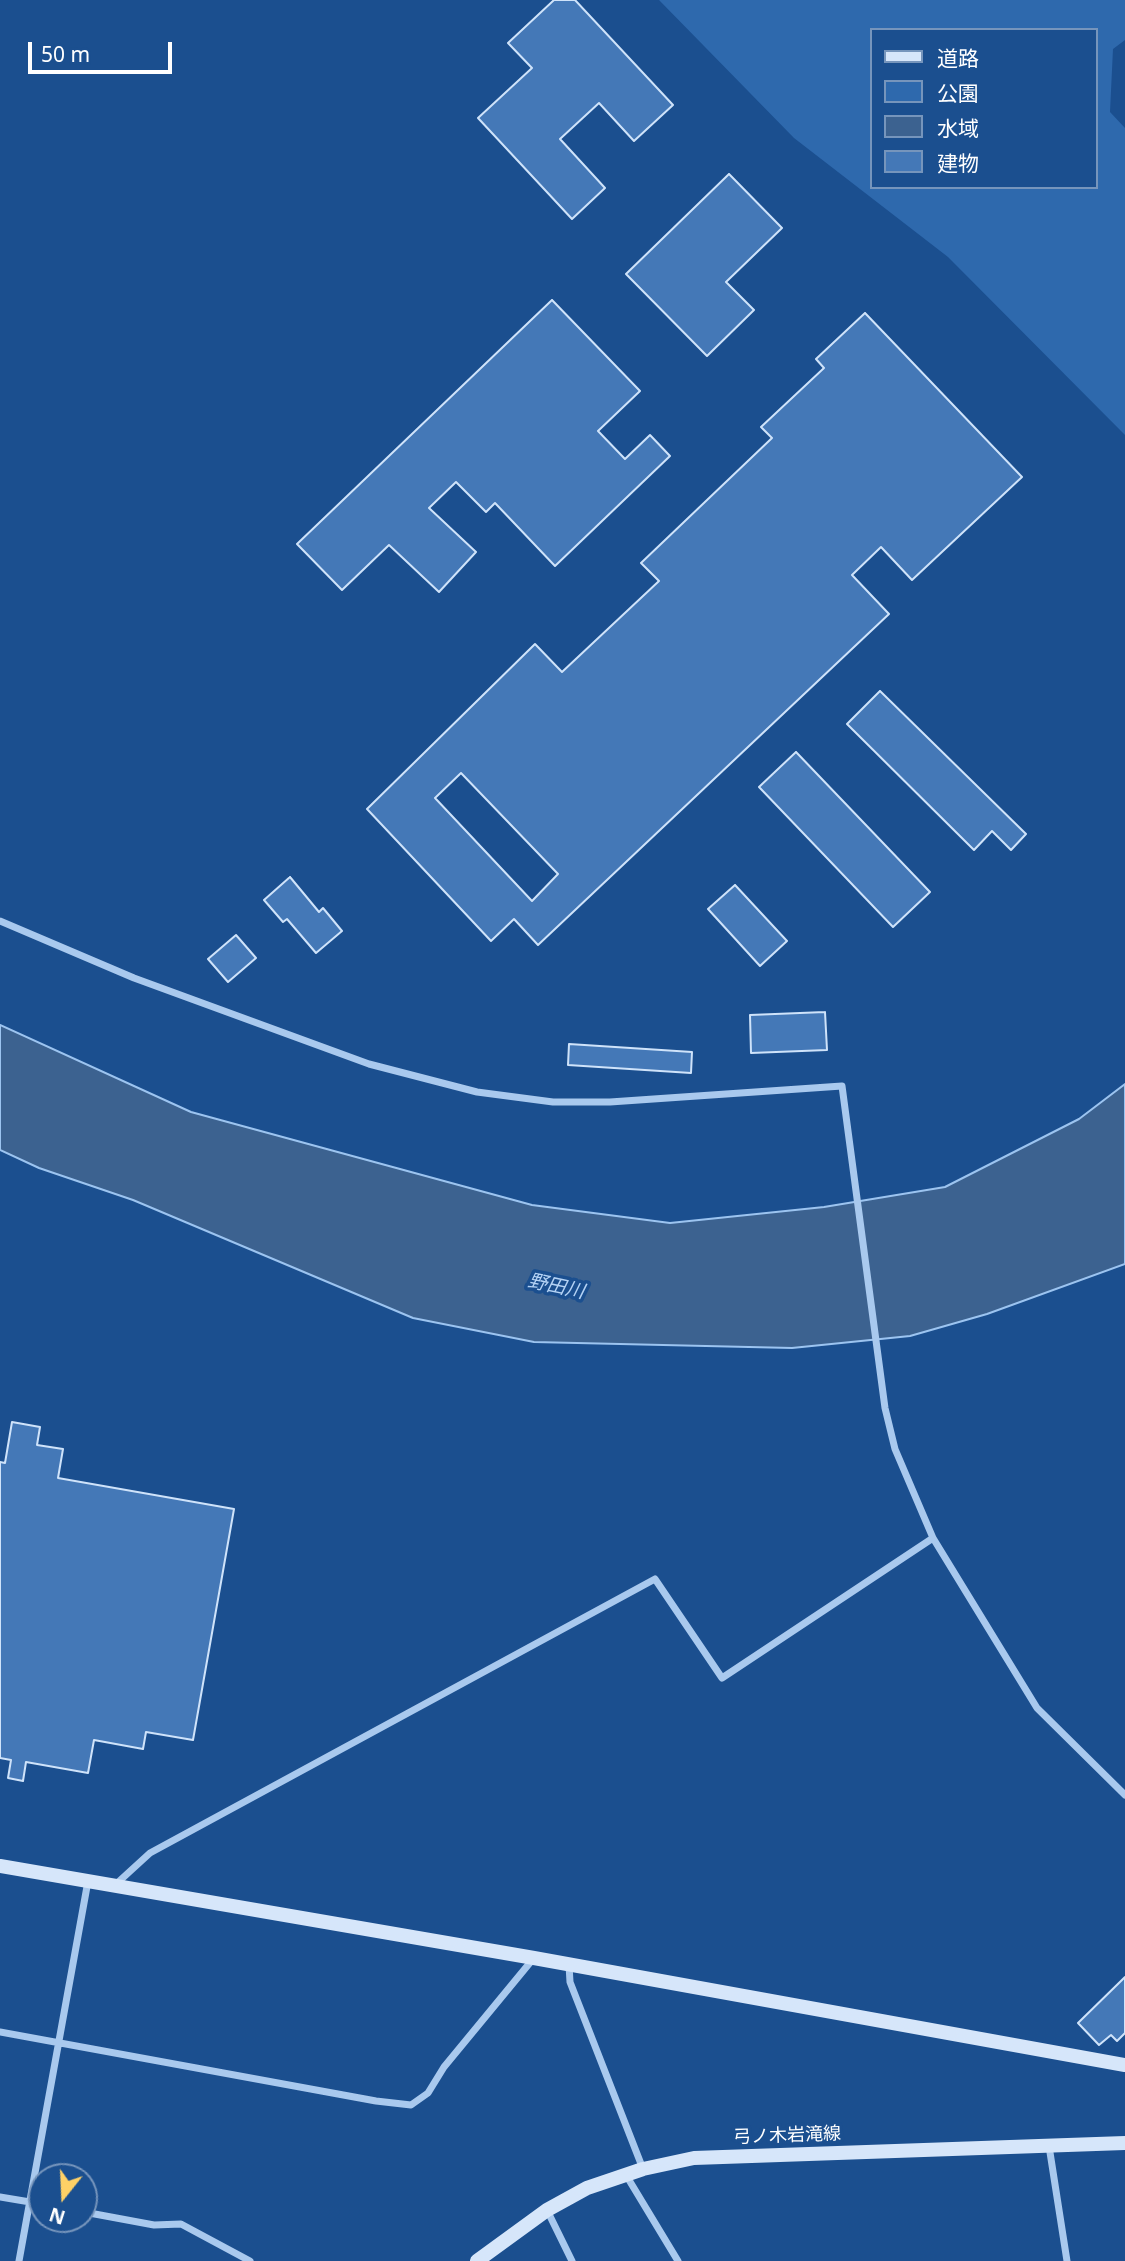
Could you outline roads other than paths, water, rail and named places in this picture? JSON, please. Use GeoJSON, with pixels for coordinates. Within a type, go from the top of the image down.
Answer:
{"type":"FeatureCollection","features":[{"type":"Feature","properties":{"kind":"street"},"geometry":{"type":"LineString","coordinates":[[0,920],[134,978],[369,1065],[477,1092],[553,1102],[610,1101],[842,1086],[885,1408],[895,1449],[933,1538],[1037,1708],[1125,1795]]}},
{"type":"Feature","properties":{"kind":"street"},"geometry":{"type":"LineString","coordinates":[[114,1886],[150,1853],[654,1579],[722,1678],[933,1538]]}},
{"type":"Feature","properties":{"kind":"street"},"geometry":{"type":"LineString","coordinates":[[0,1866],[569,1964],[1125,2065]]}},
{"type":"Feature","properties":{"kind":"street"},"geometry":{"type":"LineString","coordinates":[[36,2163],[88,1881]]}},
{"type":"Feature","properties":{"kind":"street"},"geometry":{"type":"LineString","coordinates":[[0,2032],[376,2101],[411,2105],[428,2093],[443,2067],[534,1958]]}},
{"type":"Feature","properties":{"kind":"street"},"geometry":{"type":"LineString","coordinates":[[569,1964],[570,1982],[643,2169]]}},
{"type":"Feature","properties":{"kind":"street","name":"弓ノ木岩滝線"},"geometry":{"type":"LineString","coordinates":[[477,2261],[547,2210],[587,2189],[625,2174],[694,2158],[1125,2143]]}},
{"type":"Feature","properties":{"kind":"street"},"geometry":{"type":"LineString","coordinates":[[1049,2146],[1067,2261]]}},
{"type":"Feature","properties":{"kind":"street"},"geometry":{"type":"LineString","coordinates":[[625,2174],[678,2261]]}},
{"type":"Feature","properties":{"kind":"street"},"geometry":{"type":"LineString","coordinates":[[0,2197],[28,2202]]}},
{"type":"Feature","properties":{"kind":"street"},"geometry":{"type":"LineString","coordinates":[[19,2261],[28,2208]]}},
{"type":"Feature","properties":{"kind":"street"},"geometry":{"type":"LineString","coordinates":[[547,2210],[572,2261]]}},
{"type":"Feature","properties":{"kind":"street"},"geometry":{"type":"LineString","coordinates":[[98,2215],[154,2225],[181,2224],[250,2261]]}},
{"type":"Feature","properties":{"kind":"water","name":"野田川"},"geometry":{"type":"Polygon","coordinates":[[[0,1025],[191,1112],[532,1205],[670,1223],[824,1207],[945,1187],[1079,1119],[1125,1084],[1125,1264],[987,1314],[910,1336],[792,1348],[534,1342],[413,1318],[133,1200],[39,1168],[0,1150],[0,1025]]]}}]}
